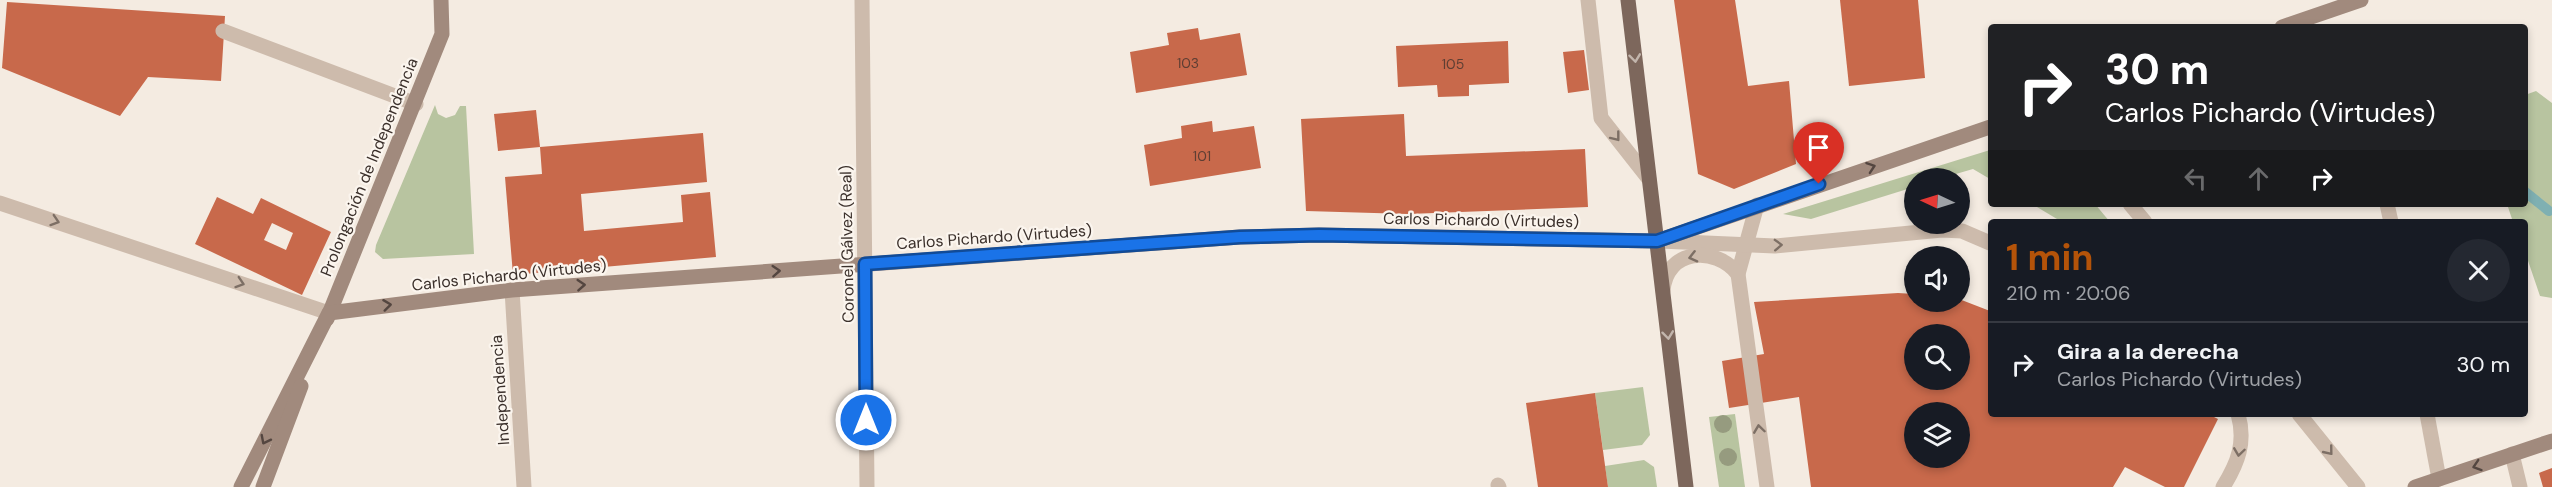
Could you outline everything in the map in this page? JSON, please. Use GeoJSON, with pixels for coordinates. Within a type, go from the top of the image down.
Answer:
{"type":"FeatureCollection","features":[{"type":"Feature","properties":{"kind":"main road"},"geometry":{"type":"LineString","coordinates":[[1628,0],[1686,487]]}},
{"type":"Feature","properties":{"kind":"street","name":"Prolongación de Independencia"},"geometry":{"type":"LineString","coordinates":[[263,487],[329,313],[416,104],[442,34],[441,0]]}},
{"type":"Feature","properties":{"kind":"street","name":"Coronel Gálvez (Real)"},"geometry":{"type":"LineString","coordinates":[[862,0],[867,487]]}},
{"type":"Feature","properties":{"kind":"street"},"geometry":{"type":"LineString","coordinates":[[1588,0],[1601,118],[1649,179]]}},
{"type":"Feature","properties":{"kind":"street"},"geometry":{"type":"LineString","coordinates":[[2291,24],[2356,1]]}},
{"type":"Feature","properties":{"kind":"street"},"geometry":{"type":"LineString","coordinates":[[224,31],[416,104]]}},
{"type":"Feature","properties":{"kind":"street","name":"Carlos Pichardo (Virtudes)"},"geometry":{"type":"LineString","coordinates":[[0,203],[329,313],[512,290],[1240,237],[1308,235],[1657,241],[1988,128]]}},
{"type":"Feature","properties":{"kind":"street"},"geometry":{"type":"LineString","coordinates":[[1757,205],[1738,274],[1767,487]]}},
{"type":"Feature","properties":{"kind":"street"},"geometry":{"type":"LineString","coordinates":[[2132,207],[2142,219]]}},
{"type":"Feature","properties":{"kind":"street"},"geometry":{"type":"LineString","coordinates":[[1657,241],[1747,243],[1775,246],[1942,230],[1962,231],[1988,242]]}},
{"type":"Feature","properties":{"kind":"street"},"geometry":{"type":"LineString","coordinates":[[1663,294],[1664,282],[1670,270],[1680,260],[1693,255],[1706,254],[1719,258],[1738,274]]}},
{"type":"Feature","properties":{"kind":"street","name":"Independencia"},"geometry":{"type":"LineString","coordinates":[[512,290],[524,487]]}},
{"type":"Feature","properties":{"kind":"street","name":"Prolongación de Independencia"},"geometry":{"type":"LineString","coordinates":[[241,487],[329,313]]}},
{"type":"Feature","properties":{"kind":"street"},"geometry":{"type":"LineString","coordinates":[[2223,487],[2238,462],[2243,430],[2239,417]]}},
{"type":"Feature","properties":{"kind":"street"},"geometry":{"type":"LineString","coordinates":[[2301,417],[2358,487]]}},
{"type":"Feature","properties":{"kind":"street"},"geometry":{"type":"LineString","coordinates":[[2428,417],[2439,479]]}},
{"type":"Feature","properties":{"kind":"street"},"geometry":{"type":"LineString","coordinates":[[2415,487],[2552,441]]}},
{"type":"Feature","properties":{"kind":"street"},"geometry":{"type":"LineString","coordinates":[[2512,454],[2520,487]]}},
{"type":"Feature","properties":{"kind":"green space"},"geometry":{"type":"Polygon","coordinates":[[[2536,91],[2552,103],[2552,298],[2540,296],[2528,261],[2528,219],[2512,219],[2508,207],[2528,207],[2528,94],[2536,91]]]}},
{"type":"Feature","properties":{"kind":"green space"},"geometry":{"type":"Polygon","coordinates":[[[435,105],[438,114],[446,118],[455,115],[460,106],[466,106],[474,254],[383,259],[375,252],[376,245],[435,105]]]}},
{"type":"Feature","properties":{"kind":"green space"},"geometry":{"type":"Polygon","coordinates":[[[1988,151],[1988,178],[1973,169],[1932,168],[1988,151]]]}},
{"type":"Feature","properties":{"kind":"green space"},"geometry":{"type":"Polygon","coordinates":[[[1904,177],[1904,190],[1811,219],[1783,214],[1904,177]]]}},
{"type":"Feature","properties":{"kind":"green space"},"geometry":{"type":"Polygon","coordinates":[[[2037,207],[2098,207],[2108,219],[2057,219],[2037,207]]]}},
{"type":"Feature","properties":{"kind":"green space"},"geometry":{"type":"Polygon","coordinates":[[[1643,387],[1650,435],[1642,445],[1603,450],[1595,393],[1643,387]]]}},
{"type":"Feature","properties":{"kind":"green space"},"geometry":{"type":"Polygon","coordinates":[[[1735,414],[1745,487],[1719,487],[1709,417],[1735,414]]]}},
{"type":"Feature","properties":{"kind":"green space"},"geometry":{"type":"Polygon","coordinates":[[[1644,460],[1654,467],[1657,487],[1608,487],[1605,466],[1644,460]]]}},
{"type":"Feature","properties":{"kind":"building"},"geometry":{"type":"Polygon","coordinates":[[[1674,0],[1735,0],[1748,86],[1789,81],[1796,164],[1734,189],[1698,174],[1674,0]]]}},
{"type":"Feature","properties":{"kind":"building"},"geometry":{"type":"Polygon","coordinates":[[[1840,0],[1918,0],[1925,78],[1849,86],[1840,0]]]}},
{"type":"Feature","properties":{"kind":"building"},"geometry":{"type":"Polygon","coordinates":[[[7,2],[225,16],[221,81],[148,77],[120,116],[2,68],[7,2]]]}},
{"type":"Feature","properties":{"kind":"building"},"geometry":{"type":"Polygon","coordinates":[[[1198,28],[1200,40],[1240,33],[1247,75],[1136,93],[1130,52],[1169,45],[1167,33],[1198,28]]]}},
{"type":"Feature","properties":{"kind":"building"},"geometry":{"type":"Polygon","coordinates":[[[1508,41],[1509,83],[1469,85],[1469,96],[1438,97],[1437,85],[1398,87],[1396,46],[1508,41]]]}},
{"type":"Feature","properties":{"kind":"building"},"geometry":{"type":"Polygon","coordinates":[[[1584,50],[1589,90],[1568,93],[1563,52],[1584,50]]]}},
{"type":"Feature","properties":{"kind":"building"},"geometry":{"type":"Polygon","coordinates":[[[536,110],[540,147],[498,151],[494,114],[536,110]]]}},
{"type":"Feature","properties":{"kind":"building"},"geometry":{"type":"Polygon","coordinates":[[[1404,114],[1406,156],[1585,149],[1588,207],[1408,214],[1306,211],[1301,119],[1404,114]]]}},
{"type":"Feature","properties":{"kind":"building"},"geometry":{"type":"Polygon","coordinates":[[[1212,121],[1213,132],[1254,126],[1261,168],[1150,186],[1144,145],[1182,138],[1181,126],[1212,121]]]}},
{"type":"Feature","properties":{"kind":"building"},"geometry":{"type":"Polygon","coordinates":[[[703,133],[707,182],[581,194],[584,231],[683,222],[681,195],[710,192],[716,257],[513,275],[505,177],[542,174],[540,147],[703,133]]]}},
{"type":"Feature","properties":{"kind":"building"},"geometry":{"type":"Polygon","coordinates":[[[217,197],[253,214],[261,198],[331,232],[302,295],[195,244],[217,197]],[[272,223],[264,240],[286,250],[293,233],[272,223]]]}},
{"type":"Feature","properties":{"kind":"building"},"geometry":{"type":"Polygon","coordinates":[[[1904,293],[1904,312],[1970,312],[1970,303],[1988,310],[1988,417],[2214,417],[2218,419],[2184,487],[2165,487],[2125,467],[2113,487],[1811,487],[1799,397],[1729,408],[1722,361],[1764,354],[1754,302],[1904,293]]]}},
{"type":"Feature","properties":{"kind":"building"},"geometry":{"type":"Polygon","coordinates":[[[1595,393],[1608,487],[1538,487],[1526,403],[1595,393]]]}},
{"type":"Feature","properties":{"kind":"building"},"geometry":{"type":"Polygon","coordinates":[[[2552,468],[2552,487],[2543,487],[2539,473],[2552,468]]]}},
{"type":"Feature","properties":{"kind":"waterway"},"geometry":{"type":"LineString","coordinates":[[2528,194],[2549,211]]}},
{"type":"Feature","properties":{"kind":"route"},"geometry":{"type":"LineString","coordinates":[[866,420],[865,264],[1240,237],[1319,235],[1657,241],[1819,184]]}}]}
